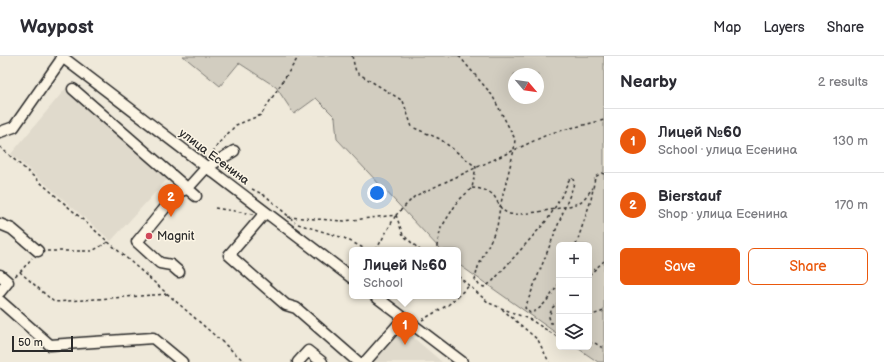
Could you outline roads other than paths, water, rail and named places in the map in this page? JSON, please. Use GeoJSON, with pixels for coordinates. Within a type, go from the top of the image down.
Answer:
{"type":"FeatureCollection","features":[{"type":"Feature","properties":{"kind":"street"},"geometry":{"type":"LineString","coordinates":[[0,132],[14,127],[62,57]]}},
{"type":"Feature","properties":{"kind":"street","name":"улица Есенина"},"geometry":{"type":"LineString","coordinates":[[62,57],[266,215],[349,276]]}},
{"type":"Feature","properties":{"kind":"street"},"geometry":{"type":"LineString","coordinates":[[73,90],[196,196]]}},
{"type":"Feature","properties":{"kind":"street"},"geometry":{"type":"LineString","coordinates":[[179,272],[171,266],[160,263],[136,242],[178,192],[187,189],[206,168],[234,151]]}},
{"type":"Feature","properties":{"kind":"street"},"geometry":{"type":"LineString","coordinates":[[266,215],[229,255],[286,304],[296,308],[358,362]]}},
{"type":"Feature","properties":{"kind":"street"},"geometry":{"type":"LineString","coordinates":[[0,224],[12,229],[38,251]]}},
{"type":"Feature","properties":{"kind":"street"},"geometry":{"type":"LineString","coordinates":[[0,275],[8,282],[0,292]]}},
{"type":"Feature","properties":{"kind":"street"},"geometry":{"type":"LineString","coordinates":[[379,299],[462,362]]}},
{"type":"Feature","properties":{"kind":"street"},"geometry":{"type":"LineString","coordinates":[[0,300],[50,344],[153,338],[182,362]]}},
{"type":"Feature","properties":{"kind":"street"},"geometry":{"type":"LineString","coordinates":[[366,362],[404,318]]}},
{"type":"Feature","properties":{"kind":"street"},"geometry":{"type":"LineString","coordinates":[[298,362],[308,351],[322,362]]}},
{"type":"Feature","properties":{"kind":"place","name":"Bierstauf"},"geometry":{"type":"Point","coordinates":[171,217]}},
{"type":"Feature","properties":{"kind":"place","name":"Magnit"},"geometry":{"type":"Point","coordinates":[149,236]}},
{"type":"Feature","properties":{"kind":"place","name":"Лицей №60"},"geometry":{"type":"Point","coordinates":[405,345]}}]}
